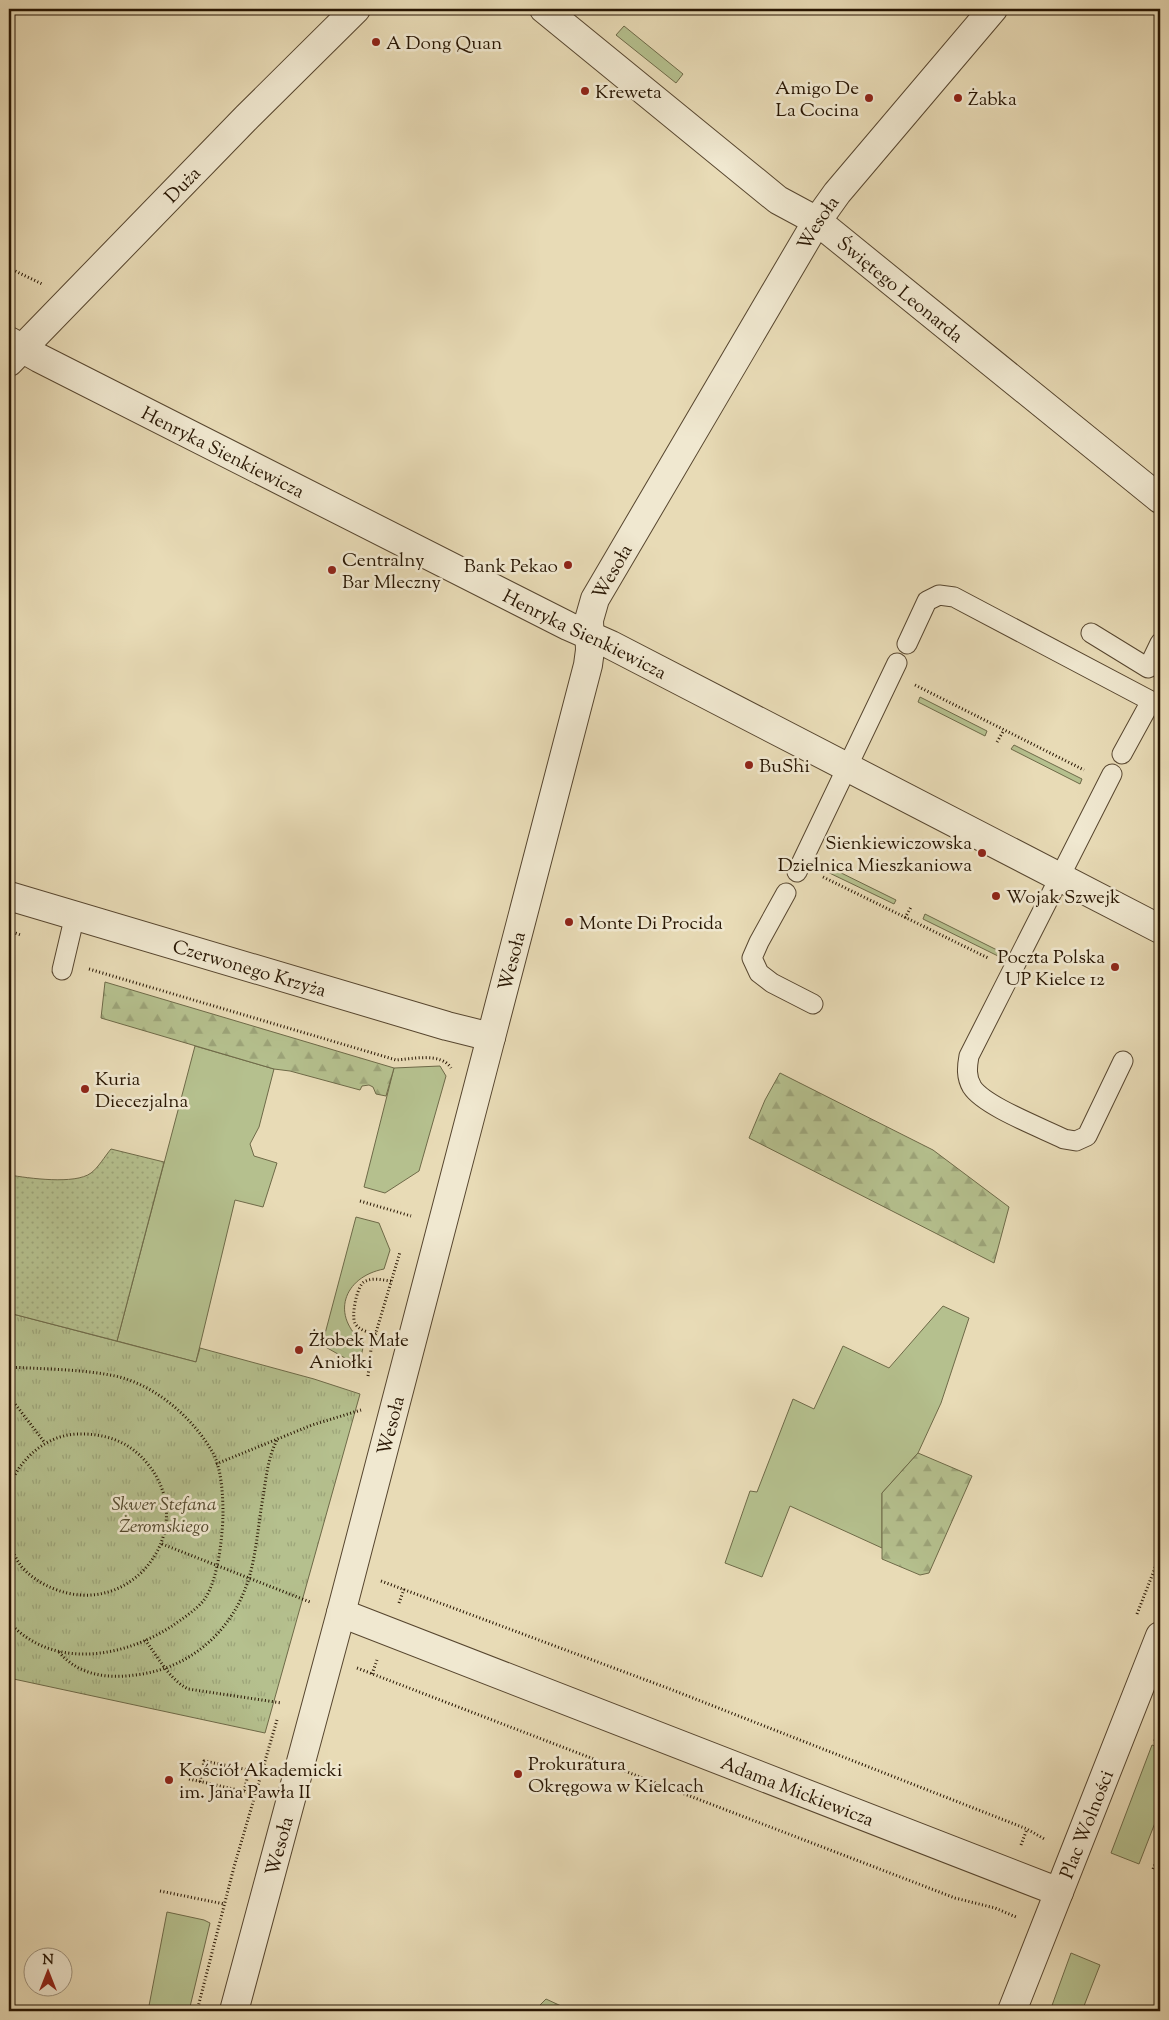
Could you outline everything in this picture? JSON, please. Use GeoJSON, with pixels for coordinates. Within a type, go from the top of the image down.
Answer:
{"type":"FeatureCollection","features":[{"type":"Feature","properties":{"kind":"street","name":"Duża"},"geometry":{"type":"LineString","coordinates":[[13,351],[356,9]]}},
{"type":"Feature","properties":{"kind":"street","name":"Świętego Leonarda"},"geometry":{"type":"LineString","coordinates":[[544,9],[778,200],[817,221],[1160,499]]}},
{"type":"Feature","properties":{"kind":"street","name":"Wesoła"},"geometry":{"type":"LineString","coordinates":[[234,2011],[341,1613],[588,665],[589,620],[595,599],[817,221],[837,193],[993,9]]}},
{"type":"Feature","properties":{"kind":"street","name":"Henryka Sienkiewicza"},"geometry":{"type":"LineString","coordinates":[[13,351],[589,636],[1160,929]]}},
{"type":"Feature","properties":{"kind":"street","name":"Czerwonego Krzyża"},"geometry":{"type":"LineString","coordinates":[[9,896],[447,1026],[491,1037]]}},
{"type":"Feature","properties":{"kind":"street","name":"Adama Mickiewicza"},"geometry":{"type":"LineString","coordinates":[[341,1613],[1059,1892]]}},
{"type":"Feature","properties":{"kind":"street","name":"Plac Wolności"},"geometry":{"type":"LineString","coordinates":[[1012,2011],[1160,1636]]}},
{"type":"Feature","properties":{"kind":"lane"},"geometry":{"type":"LineString","coordinates":[[907,644],[928,601],[939,595],[954,597],[1152,701],[1122,754]]}},
{"type":"Feature","properties":{"kind":"lane"},"geometry":{"type":"LineString","coordinates":[[1091,633],[1148,668],[1160,643]]}},
{"type":"Feature","properties":{"kind":"lane"},"geometry":{"type":"LineString","coordinates":[[798,869],[895,668]]}},
{"type":"Feature","properties":{"kind":"lane"},"geometry":{"type":"LineString","coordinates":[[1110,778],[1014,971],[969,1056],[967,1068],[972,1087],[981,1096],[1064,1138],[1076,1141],[1088,1136],[1123,1061]]}},
{"type":"Feature","properties":{"kind":"lane"},"geometry":{"type":"LineString","coordinates":[[786,893],[752,958],[758,973],[772,983],[813,1004]]}},
{"type":"Feature","properties":{"kind":"lane"},"geometry":{"type":"LineString","coordinates":[[64,964],[75,915]]}},
{"type":"Feature","properties":{"kind":"path"},"geometry":{"type":"LineString","coordinates":[[9,268],[48,288]]}},
{"type":"Feature","properties":{"kind":"path"},"geometry":{"type":"LineString","coordinates":[[895,668],[1004,730],[1110,778]]}},
{"type":"Feature","properties":{"kind":"path"},"geometry":{"type":"LineString","coordinates":[[998,742],[1004,730]]}},
{"type":"Feature","properties":{"kind":"path"},"geometry":{"type":"LineString","coordinates":[[798,869],[1014,971]]}},
{"type":"Feature","properties":{"kind":"path"},"geometry":{"type":"LineString","coordinates":[[905,918],[911,907]]}},
{"type":"Feature","properties":{"kind":"path"},"geometry":{"type":"LineString","coordinates":[[9,932],[36,939],[64,964],[78,966],[396,1060],[438,1059]]}},
{"type":"Feature","properties":{"kind":"path"},"geometry":{"type":"LineString","coordinates":[[360,1202],[411,1216]]}},
{"type":"Feature","properties":{"kind":"path"},"geometry":{"type":"LineString","coordinates":[[376,1334],[360,1329],[354,1323],[359,1288],[363,1282],[373,1278],[392,1281]]}},
{"type":"Feature","properties":{"kind":"path"},"geometry":{"type":"LineString","coordinates":[[9,1367],[112,1375],[145,1386],[174,1406],[197,1431],[213,1454],[223,1503],[222,1530],[211,1586],[203,1600],[183,1618],[145,1640],[114,1652],[84,1654],[59,1652],[28,1639],[9,1622]]}},
{"type":"Feature","properties":{"kind":"path"},"geometry":{"type":"LineString","coordinates":[[9,1396],[45,1443]]}},
{"type":"Feature","properties":{"kind":"path"},"geometry":{"type":"LineString","coordinates":[[216,1464],[278,1438],[361,1410]]}},
{"type":"Feature","properties":{"kind":"path"},"geometry":{"type":"LineString","coordinates":[[9,1487],[14,1474],[27,1457],[45,1443],[68,1435],[93,1434],[117,1440],[138,1453],[154,1472],[164,1495],[167,1520],[161,1544],[146,1569],[124,1587],[96,1596],[67,1595],[40,1584],[19,1564],[9,1543]]}},
{"type":"Feature","properties":{"kind":"path"},"geometry":{"type":"LineString","coordinates":[[59,1652],[76,1668],[92,1674],[132,1676],[154,1673],[165,1669],[210,1643],[239,1603],[249,1578],[269,1460],[278,1438]]}},
{"type":"Feature","properties":{"kind":"path"},"geometry":{"type":"LineString","coordinates":[[161,1544],[310,1602]]}},
{"type":"Feature","properties":{"kind":"path"},"geometry":{"type":"LineString","coordinates":[[373,1578],[670,1689],[1027,1829],[1047,1840]]}},
{"type":"Feature","properties":{"kind":"path"},"geometry":{"type":"LineString","coordinates":[[145,1640],[165,1669],[179,1684],[188,1689],[282,1703]]}},
{"type":"Feature","properties":{"kind":"path"},"geometry":{"type":"LineString","coordinates":[[372,1674],[955,1898],[995,1908]]}},
{"type":"Feature","properties":{"kind":"path"},"geometry":{"type":"LineString","coordinates":[[198,2011],[224,1904],[284,1695]]}},
{"type":"Feature","properties":{"kind":"path"},"geometry":{"type":"LineString","coordinates":[[200,1782],[204,1761],[248,1770],[244,1792]]}},
{"type":"Feature","properties":{"kind":"path"},"geometry":{"type":"LineString","coordinates":[[189,1779],[256,1794]]}},
{"type":"Feature","properties":{"kind":"path"},"geometry":{"type":"LineString","coordinates":[[1152,1869],[1158,1858]]}},
{"type":"Feature","properties":{"kind":"path"},"geometry":{"type":"LineString","coordinates":[[160,1890],[224,1904]]}},
{"type":"Feature","properties":{"kind":"green space"},"geometry":{"type":"Polygon","coordinates":[[[624,26],[683,74],[676,83],[616,35],[624,26]]]}},
{"type":"Feature","properties":{"kind":"green space"},"geometry":{"type":"Polygon","coordinates":[[[920,697],[987,731],[985,736],[918,702],[920,697]]]}},
{"type":"Feature","properties":{"kind":"green space"},"geometry":{"type":"Polygon","coordinates":[[[1014,745],[1082,779],[1080,784],[1011,749],[1014,745]]]}},
{"type":"Feature","properties":{"kind":"green space"},"geometry":{"type":"Polygon","coordinates":[[[821,863],[896,900],[894,904],[819,868],[821,863]]]}},
{"type":"Feature","properties":{"kind":"green space"},"geometry":{"type":"Polygon","coordinates":[[[925,914],[1001,952],[998,956],[923,919],[925,914]]]}},
{"type":"Feature","properties":{"kind":"green space"},"geometry":{"type":"Polygon","coordinates":[[[105,982],[394,1068],[386,1096],[376,1094],[373,1087],[369,1085],[362,1086],[360,1090],[290,1071],[274,1069],[101,1018],[105,982]]]}},
{"type":"Feature","properties":{"kind":"green space"},"geometry":{"type":"Polygon","coordinates":[[[195,1046],[274,1069],[259,1127],[250,1144],[254,1156],[277,1163],[263,1207],[235,1200],[196,1362],[117,1341],[195,1046]]]}},
{"type":"Feature","properties":{"kind":"green space"},"geometry":{"type":"Polygon","coordinates":[[[440,1066],[446,1076],[419,1171],[385,1193],[364,1187],[394,1068],[440,1066]]]}},
{"type":"Feature","properties":{"kind":"green space"},"geometry":{"type":"Polygon","coordinates":[[[780,1073],[933,1150],[1009,1207],[994,1263],[749,1138],[765,1100],[780,1073]]]}},
{"type":"Feature","properties":{"kind":"green space"},"geometry":{"type":"Polygon","coordinates":[[[111,1149],[164,1162],[117,1341],[9,1313],[9,1175],[51,1180],[84,1177],[94,1171],[111,1149]]]}},
{"type":"Feature","properties":{"kind":"green space"},"geometry":{"type":"Polygon","coordinates":[[[356,1217],[379,1223],[390,1250],[384,1269],[370,1273],[359,1280],[351,1289],[346,1299],[347,1321],[353,1332],[364,1343],[359,1366],[322,1345],[356,1217]]]}},
{"type":"Feature","properties":{"kind":"green space"},"geometry":{"type":"Polygon","coordinates":[[[943,1306],[969,1318],[941,1403],[918,1453],[882,1493],[882,1548],[790,1506],[762,1577],[725,1563],[750,1491],[757,1492],[793,1399],[814,1409],[843,1346],[889,1368],[943,1306]]]}},
{"type":"Feature","properties":{"kind":"green space","name":"Skwer Stefana Żeromskiego"},"geometry":{"type":"Polygon","coordinates":[[[9,1313],[196,1362],[200,1348],[314,1379],[360,1394],[265,1733],[9,1678],[9,1313]]]}},
{"type":"Feature","properties":{"kind":"green space"},"geometry":{"type":"Polygon","coordinates":[[[918,1453],[972,1476],[929,1573],[920,1575],[882,1559],[882,1493],[918,1453]]]}},
{"type":"Feature","properties":{"kind":"green space"},"geometry":{"type":"Polygon","coordinates":[[[1152,1745],[1160,1748],[1160,1810],[1139,1864],[1111,1853],[1152,1745]]]}},
{"type":"Feature","properties":{"kind":"green space"},"geometry":{"type":"Polygon","coordinates":[[[167,1912],[210,1923],[189,2011],[148,2011],[167,1912]]]}},
{"type":"Feature","properties":{"kind":"green space"},"geometry":{"type":"Polygon","coordinates":[[[1071,1953],[1100,1965],[1082,2011],[1050,2011],[1071,1953]]]}},
{"type":"Feature","properties":{"kind":"green space"},"geometry":{"type":"Polygon","coordinates":[[[546,1999],[572,2011],[534,2011],[546,1999]]]}},
{"type":"Feature","properties":{"kind":"place","name":"A Dong Quan"},"geometry":{"type":"Point","coordinates":[376,42]}},
{"type":"Feature","properties":{"kind":"place","name":"Kreweta"},"geometry":{"type":"Point","coordinates":[585,91]}},
{"type":"Feature","properties":{"kind":"place","name":"Amigo De La Cocina"},"geometry":{"type":"Point","coordinates":[869,98]}},
{"type":"Feature","properties":{"kind":"place","name":"Żabka"},"geometry":{"type":"Point","coordinates":[958,98]}},
{"type":"Feature","properties":{"kind":"place","name":"Bank Pekao"},"geometry":{"type":"Point","coordinates":[568,565]}},
{"type":"Feature","properties":{"kind":"place","name":"Centralny Bar Mleczny"},"geometry":{"type":"Point","coordinates":[332,570]}},
{"type":"Feature","properties":{"kind":"place","name":"BuShi"},"geometry":{"type":"Point","coordinates":[749,765]}},
{"type":"Feature","properties":{"kind":"place","name":"Sienkiewiczowska Dzielnica Mieszkaniowa"},"geometry":{"type":"Point","coordinates":[982,853]}},
{"type":"Feature","properties":{"kind":"place","name":"Wojak Szwejk"},"geometry":{"type":"Point","coordinates":[996,896]}},
{"type":"Feature","properties":{"kind":"place","name":"Monte Di Procida"},"geometry":{"type":"Point","coordinates":[569,922]}},
{"type":"Feature","properties":{"kind":"place","name":"Poczta Polska UP Kielce 12"},"geometry":{"type":"Point","coordinates":[1115,967]}},
{"type":"Feature","properties":{"kind":"place","name":"Kuria Diecezjalna"},"geometry":{"type":"Point","coordinates":[85,1089]}},
{"type":"Feature","properties":{"kind":"place","name":"Żłobek Małe Aniołki"},"geometry":{"type":"Point","coordinates":[299,1350]}},
{"type":"Feature","properties":{"kind":"place","name":"Prokuratura Okręgowa w Kielcach"},"geometry":{"type":"Point","coordinates":[518,1774]}},
{"type":"Feature","properties":{"kind":"place","name":"Kościół Akademicki im. Jana Pawła II"},"geometry":{"type":"Point","coordinates":[169,1780]}}]}
